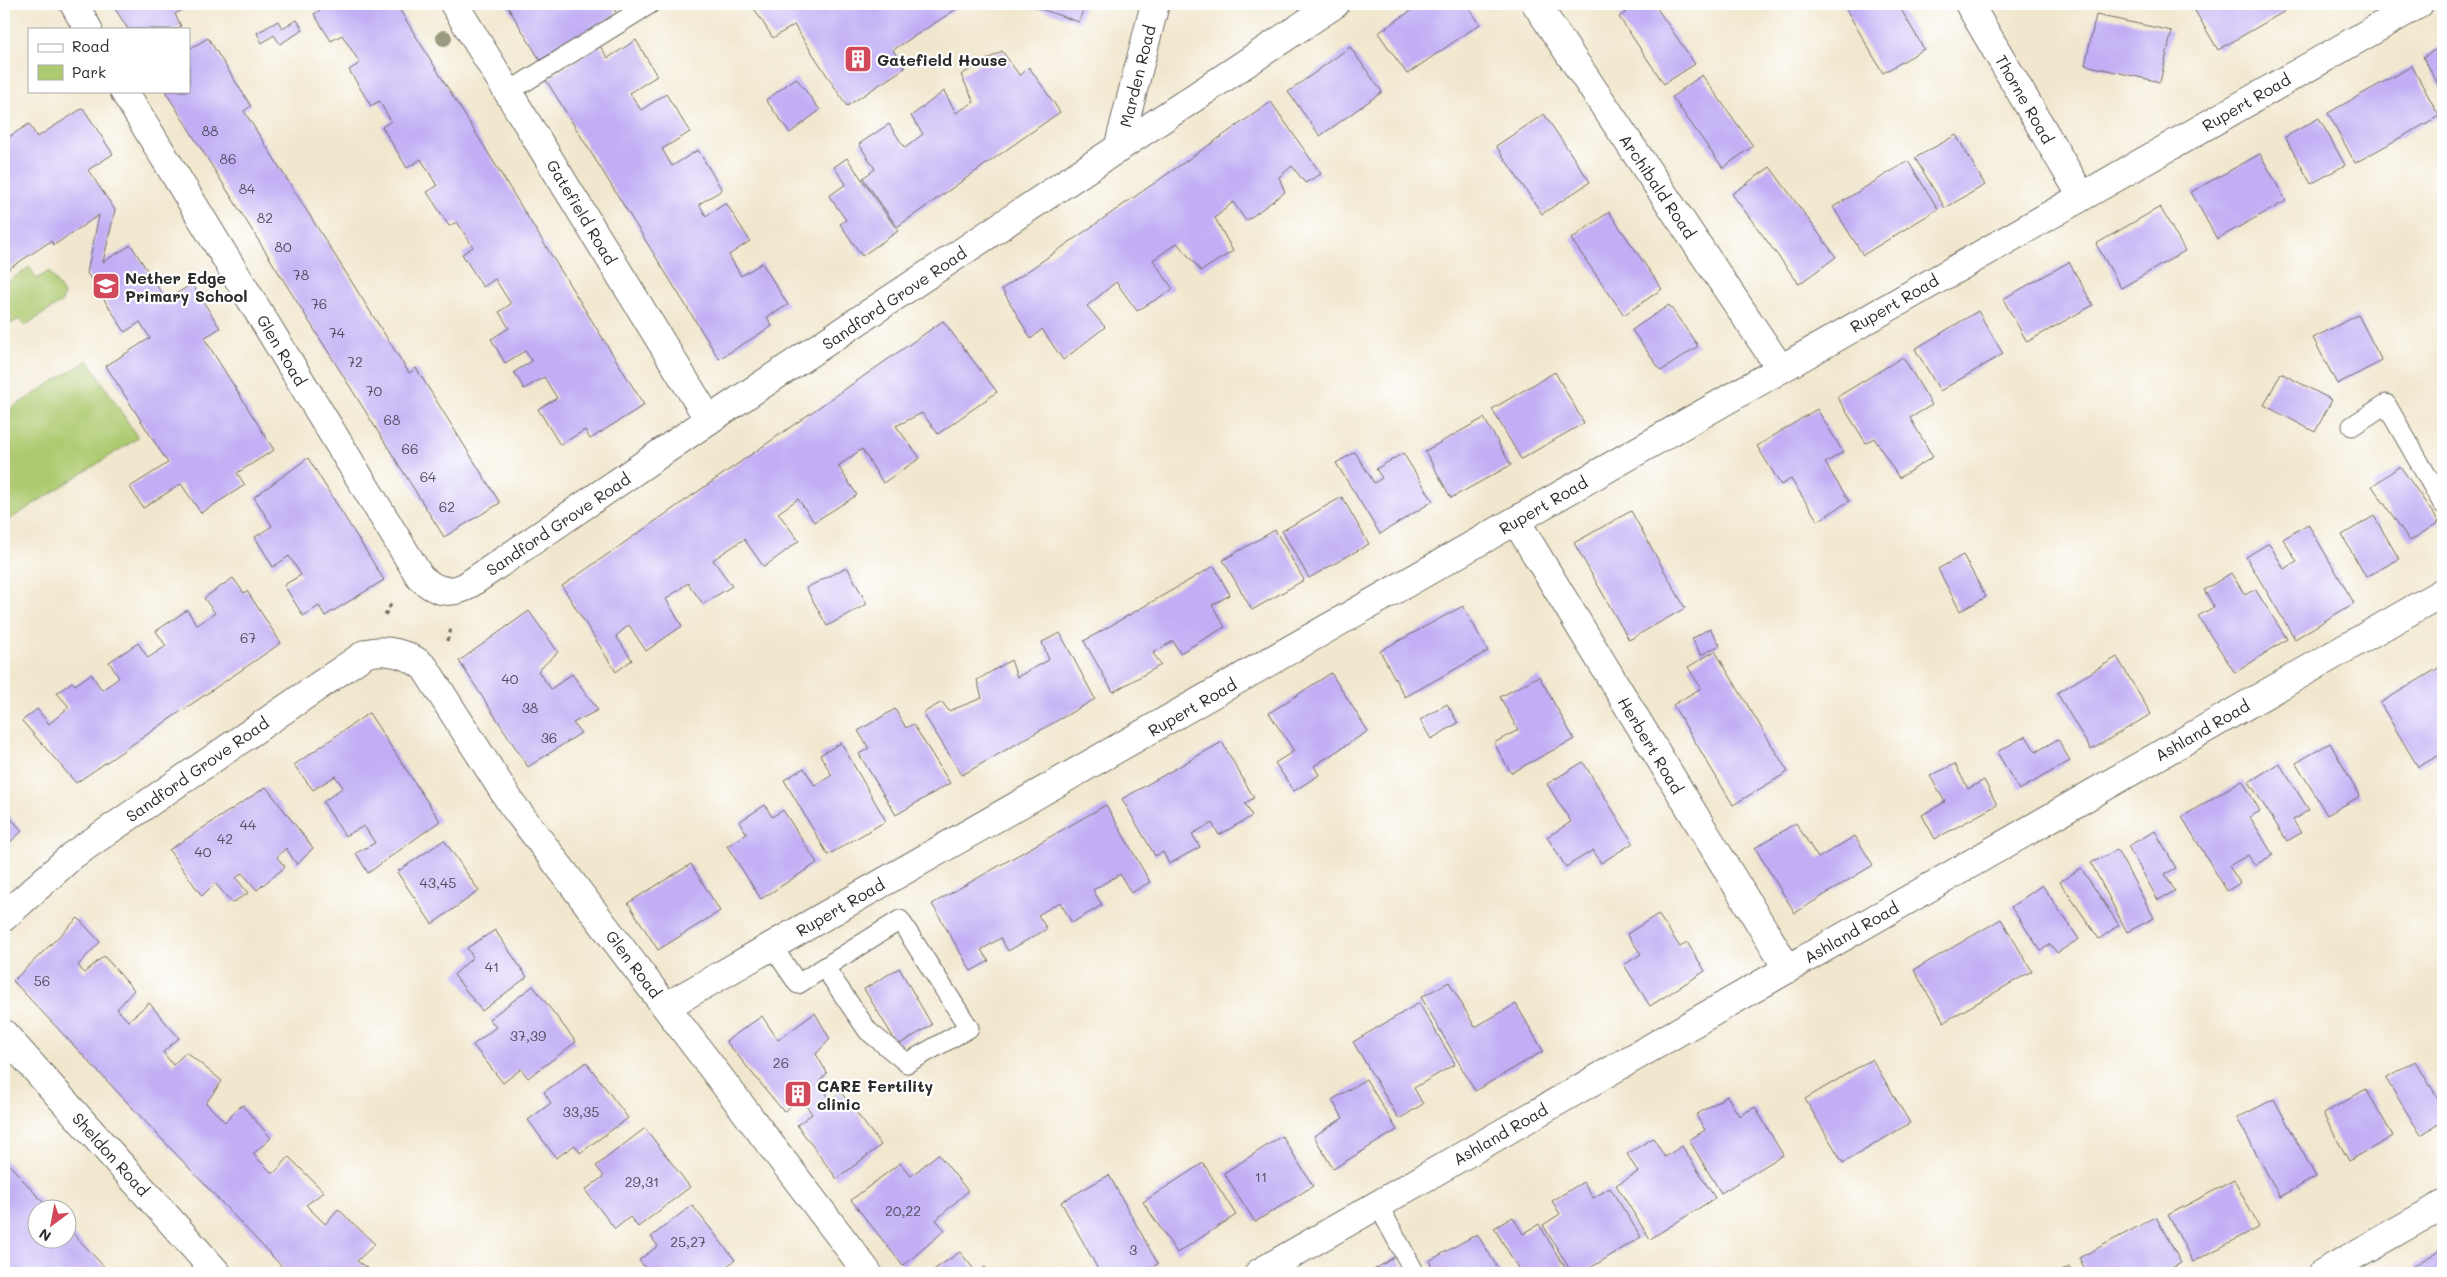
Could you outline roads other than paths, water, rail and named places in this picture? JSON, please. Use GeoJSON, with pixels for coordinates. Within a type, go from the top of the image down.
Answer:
{"type":"FeatureCollection","features":[{"type":"Feature","properties":{"kind":"street"},"geometry":{"type":"LineString","coordinates":[[74,4],[87,28]]}},
{"type":"Feature","properties":{"kind":"street","name":"Gatefield Road"},"geometry":{"type":"LineString","coordinates":[[454,4],[510,91],[709,420]]}},
{"type":"Feature","properties":{"kind":"street","name":"Marden Road"},"geometry":{"type":"LineString","coordinates":[[1118,149],[1155,4]]}},
{"type":"Feature","properties":{"kind":"street","name":"Sandford Grove Road"},"geometry":{"type":"LineString","coordinates":[[460,589],[709,420],[1335,4]]}},
{"type":"Feature","properties":{"kind":"street","name":"Archibald Road"},"geometry":{"type":"LineString","coordinates":[[1536,4],[1780,368]]}},
{"type":"Feature","properties":{"kind":"street","name":"Thorne Road"},"geometry":{"type":"LineString","coordinates":[[1969,4],[2081,195]]}},
{"type":"Feature","properties":{"kind":"street","name":"Rupert Road"},"geometry":{"type":"LineString","coordinates":[[666,1006],[1516,521],[2081,195],[2419,4]]}},
{"type":"Feature","properties":{"kind":"street","name":"Glen Road"},"geometry":{"type":"LineString","coordinates":[[125,92],[412,565],[427,584],[444,591],[460,589]]}},
{"type":"Feature","properties":{"kind":"street","name":"Herbert Road"},"geometry":{"type":"LineString","coordinates":[[1516,521],[1787,968]]}},
{"type":"Feature","properties":{"kind":"street","name":"Ashland Road"},"geometry":{"type":"LineString","coordinates":[[1259,1273],[2443,592]]}},
{"type":"Feature","properties":{"kind":"street","name":"Sandford Grove Road"},"geometry":{"type":"LineString","coordinates":[[4,917],[73,855],[365,654],[389,652],[405,655]]}},
{"type":"Feature","properties":{"kind":"street","name":"Glen Road"},"geometry":{"type":"LineString","coordinates":[[405,655],[420,663],[511,803],[868,1273]]}},
{"type":"Feature","properties":{"kind":"street","name":"Sheldon Road"},"geometry":{"type":"LineString","coordinates":[[4,1034],[217,1273]]}},
{"type":"Feature","properties":{"kind":"street"},"geometry":{"type":"LineString","coordinates":[[2322,1273],[2443,1206]]}},
{"type":"Feature","properties":{"kind":"lane"},"geometry":{"type":"LineString","coordinates":[[510,91],[650,4]]}},
{"type":"Feature","properties":{"kind":"lane"},"geometry":{"type":"LineString","coordinates":[[2352,426],[2386,404],[2443,504]]}},
{"type":"Feature","properties":{"kind":"lane"},"geometry":{"type":"LineString","coordinates":[[772,946],[798,984],[900,920],[969,1028],[906,1063],[868,1031],[825,968]]}},
{"type":"Feature","properties":{"kind":"lane"},"geometry":{"type":"LineString","coordinates":[[1378,1205],[1415,1273]]}},
{"type":"Feature","properties":{"kind":"place","name":"Gatefield House"},"geometry":{"type":"Point","coordinates":[858,59]}},
{"type":"Feature","properties":{"kind":"place","name":"Nether Edge Primary School"},"geometry":{"type":"Point","coordinates":[106,286]}},
{"type":"Feature","properties":{"kind":"place","name":"CARE Fertility clinic"},"geometry":{"type":"Point","coordinates":[798,1094]}}]}
